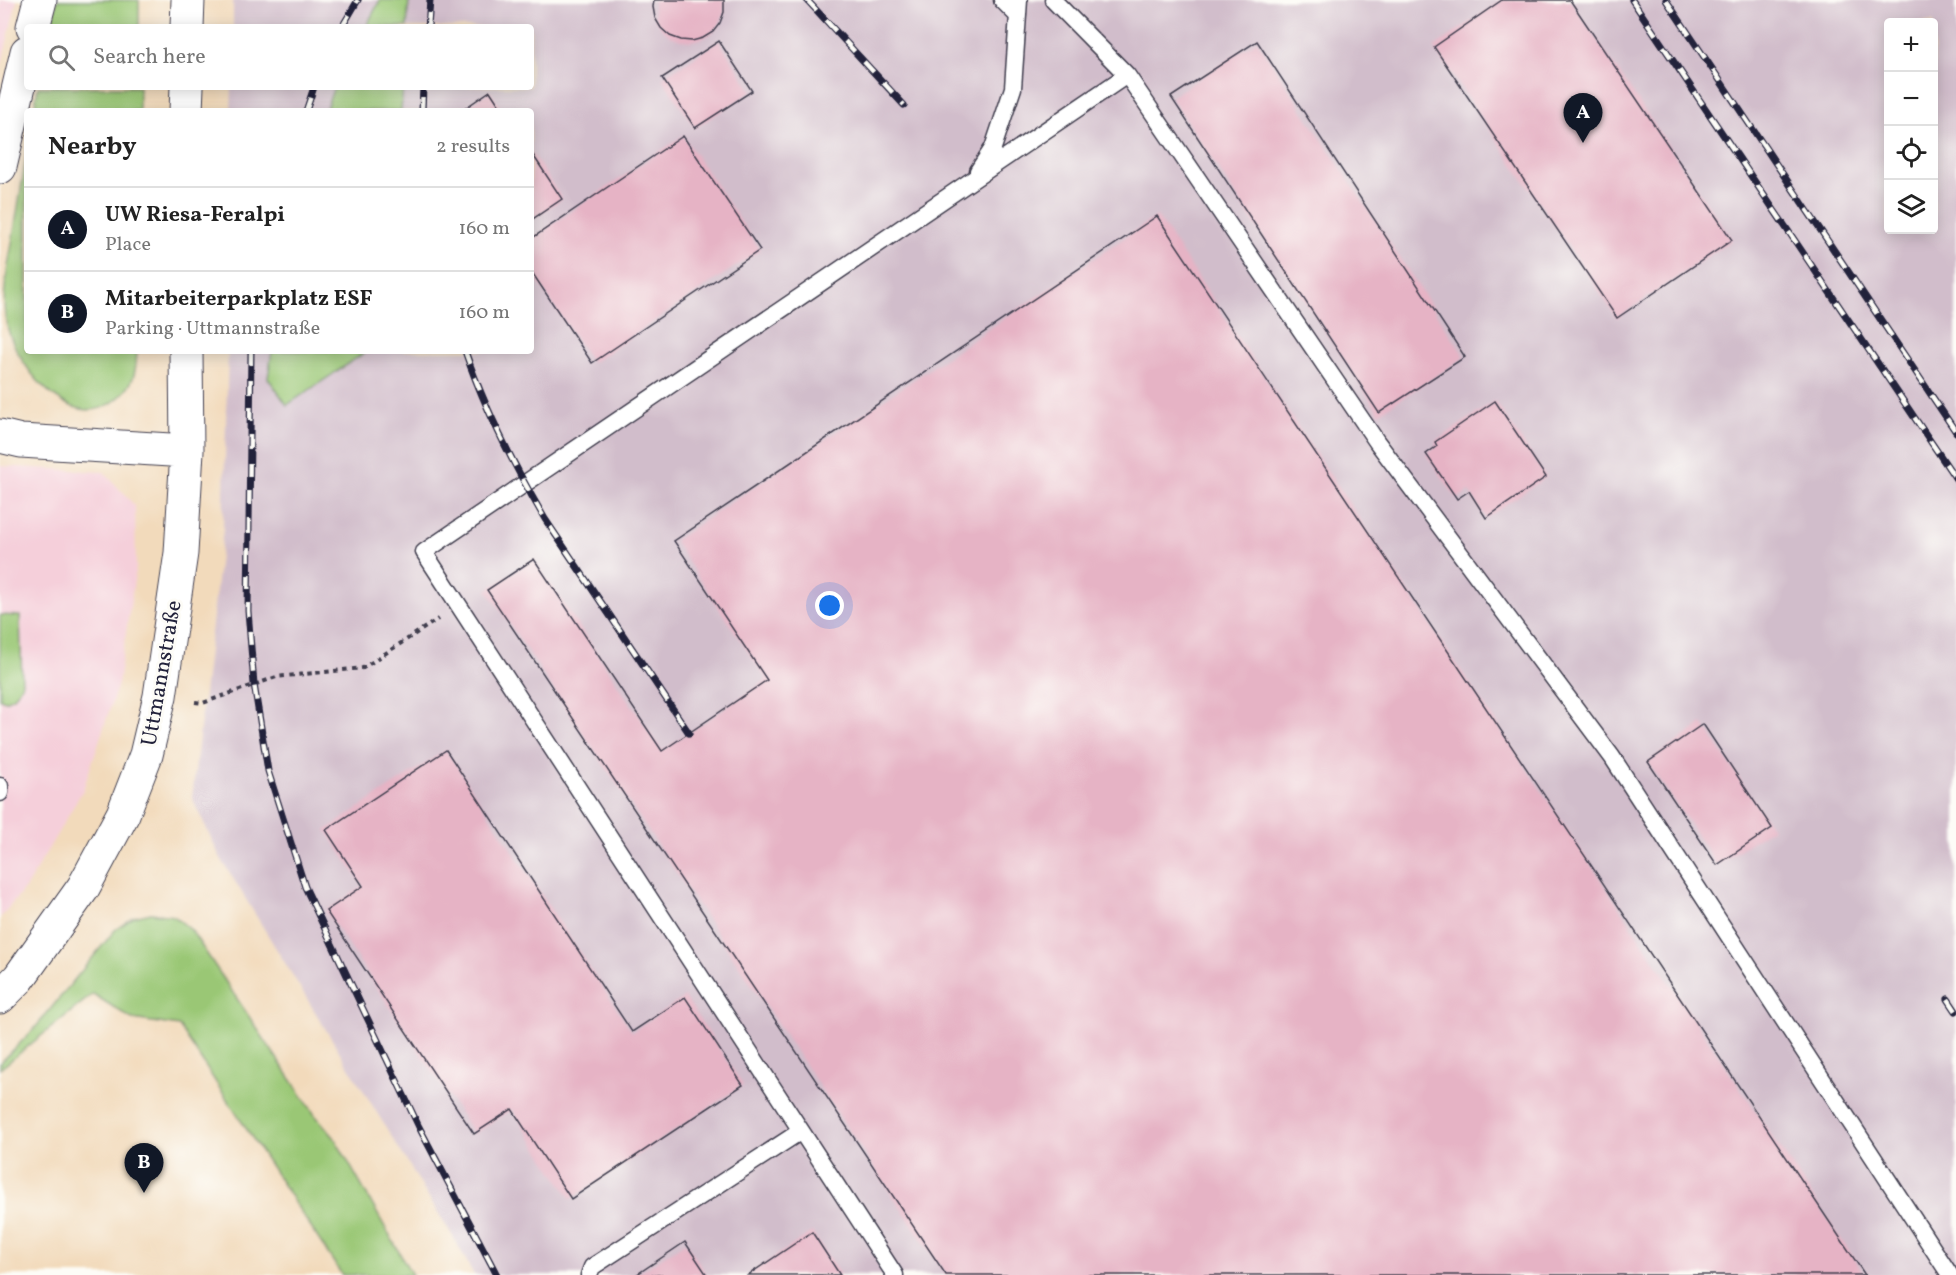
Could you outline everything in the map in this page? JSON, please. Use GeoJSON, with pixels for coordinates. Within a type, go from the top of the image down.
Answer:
{"type":"FeatureCollection","features":[{"type":"Feature","properties":{"kind":"street"},"geometry":{"type":"LineString","coordinates":[[34,24],[40,0]]}},
{"type":"Feature","properties":{"kind":"street"},"geometry":{"type":"LineString","coordinates":[[188,0],[188,24]]}},
{"type":"Feature","properties":{"kind":"street"},"geometry":{"type":"LineString","coordinates":[[0,167],[24,65]]}},
{"type":"Feature","properties":{"kind":"street"},"geometry":{"type":"LineString","coordinates":[[186,108],[187,90]]}},
{"type":"Feature","properties":{"kind":"street","name":"Uttmannstraße"},"geometry":{"type":"LineString","coordinates":[[0,997],[19,978],[82,888],[123,814],[146,755],[160,696],[181,553],[186,451],[186,354]]}},
{"type":"Feature","properties":{"kind":"street"},"geometry":{"type":"LineString","coordinates":[[0,435],[21,441],[186,451]]}},
{"type":"Feature","properties":{"kind":"lane"},"geometry":{"type":"LineString","coordinates":[[973,179],[993,148],[1013,88],[1018,8],[1002,0]]}},
{"type":"Feature","properties":{"kind":"lane"},"geometry":{"type":"LineString","coordinates":[[1053,0],[1127,75],[1377,442],[1612,757],[1950,1275]]}},
{"type":"Feature","properties":{"kind":"lane"},"geometry":{"type":"LineString","coordinates":[[895,1275],[424,552],[1127,75]]}},
{"type":"Feature","properties":{"kind":"lane"},"geometry":{"type":"LineString","coordinates":[[0,786],[0,794]]}},
{"type":"Feature","properties":{"kind":"lane"},"geometry":{"type":"LineString","coordinates":[[589,1275],[592,1267],[801,1131]]}},
{"type":"Feature","properties":{"kind":"path"},"geometry":{"type":"LineString","coordinates":[[203,703],[276,677],[363,668],[458,605]]}},
{"type":"Feature","properties":{"kind":"shaded area"},"geometry":{"type":"Polygon","coordinates":[[[0,0],[17,0],[0,71],[0,0]]]}},
{"type":"Feature","properties":{"kind":"shaded area"},"geometry":{"type":"Polygon","coordinates":[[[233,0],[1956,0],[1956,1275],[474,1275],[455,1240],[220,857],[192,798],[223,529],[228,354],[534,354],[534,108],[231,108],[232,90],[534,90],[534,24],[233,24],[233,0]]]}},
{"type":"Feature","properties":{"kind":"shaded area"},"geometry":{"type":"Polygon","coordinates":[[[0,466],[104,472],[135,506],[136,568],[118,684],[83,790],[26,887],[0,918],[0,466]]]}},
{"type":"Feature","properties":{"kind":"green space"},"geometry":{"type":"Polygon","coordinates":[[[57,0],[139,0],[139,24],[52,24],[57,0]]]}},
{"type":"Feature","properties":{"kind":"green space"},"geometry":{"type":"Polygon","coordinates":[[[380,0],[409,0],[407,24],[368,24],[380,0]]]}},
{"type":"Feature","properties":{"kind":"green space"},"geometry":{"type":"Polygon","coordinates":[[[38,90],[139,90],[139,108],[34,108],[38,90]]]}},
{"type":"Feature","properties":{"kind":"green space"},"geometry":{"type":"Polygon","coordinates":[[[333,90],[403,90],[401,108],[326,108],[333,90]]]}},
{"type":"Feature","properties":{"kind":"green space"},"geometry":{"type":"Polygon","coordinates":[[[24,171],[24,354],[137,354],[131,383],[117,399],[99,409],[80,409],[62,402],[45,389],[30,372],[9,334],[4,307],[7,271],[24,171]]]}},
{"type":"Feature","properties":{"kind":"green space"},"geometry":{"type":"Polygon","coordinates":[[[272,354],[363,354],[287,405],[268,378],[272,354]]]}},
{"type":"Feature","properties":{"kind":"green space"},"geometry":{"type":"Polygon","coordinates":[[[0,615],[20,616],[22,684],[15,696],[5,701],[0,699],[0,615]]]}},
{"type":"Feature","properties":{"kind":"green space"},"geometry":{"type":"Polygon","coordinates":[[[151,913],[174,916],[191,930],[315,1115],[334,1137],[412,1275],[342,1275],[179,1026],[132,1019],[93,994],[0,1069],[0,1063],[35,1028],[115,930],[134,917],[151,913]]]}},
{"type":"Feature","properties":{"kind":"building"},"geometry":{"type":"Polygon","coordinates":[[[654,0],[724,0],[724,12],[713,32],[692,41],[681,40],[670,36],[661,28],[655,18],[654,0]]]}},
{"type":"Feature","properties":{"kind":"building"},"geometry":{"type":"Polygon","coordinates":[[[1502,0],[1570,0],[1732,240],[1617,318],[1434,47],[1502,0]]]}},
{"type":"Feature","properties":{"kind":"building"},"geometry":{"type":"Polygon","coordinates":[[[719,41],[752,91],[695,128],[662,78],[719,41]]]}},
{"type":"Feature","properties":{"kind":"building"},"geometry":{"type":"Polygon","coordinates":[[[1257,41],[1465,357],[1379,413],[1171,97],[1257,41]]]}},
{"type":"Feature","properties":{"kind":"building"},"geometry":{"type":"Polygon","coordinates":[[[490,91],[501,108],[465,108],[490,91]]]}},
{"type":"Feature","properties":{"kind":"building"},"geometry":{"type":"Polygon","coordinates":[[[683,136],[760,250],[592,363],[534,276],[534,237],[683,136]]]}},
{"type":"Feature","properties":{"kind":"building"},"geometry":{"type":"Polygon","coordinates":[[[534,157],[562,199],[534,218],[534,157]]]}},
{"type":"Feature","properties":{"kind":"building"},"geometry":{"type":"Polygon","coordinates":[[[1157,216],[1865,1275],[946,1275],[487,590],[534,559],[662,751],[767,680],[674,541],[1157,216]]]}},
{"type":"Feature","properties":{"kind":"building"},"geometry":{"type":"Polygon","coordinates":[[[1495,401],[1546,477],[1486,518],[1469,491],[1457,499],[1426,454],[1437,446],[1435,442],[1495,401]]]}},
{"type":"Feature","properties":{"kind":"building"},"geometry":{"type":"Polygon","coordinates":[[[1703,724],[1772,828],[1717,865],[1648,762],[1703,724]]]}},
{"type":"Feature","properties":{"kind":"building"},"geometry":{"type":"Polygon","coordinates":[[[446,750],[632,1032],[685,997],[743,1085],[571,1199],[512,1109],[474,1134],[326,911],[363,886],[326,830],[446,750]]]}},
{"type":"Feature","properties":{"kind":"building"},"geometry":{"type":"Polygon","coordinates":[[[812,1232],[840,1275],[748,1275],[812,1232]]]}},
{"type":"Feature","properties":{"kind":"building"},"geometry":{"type":"Polygon","coordinates":[[[685,1242],[707,1275],[636,1275],[685,1242]]]}},
{"type":"Feature","properties":{"kind":"railway"},"geometry":{"type":"LineString","coordinates":[[344,24],[358,0]]}},
{"type":"Feature","properties":{"kind":"railway"},"geometry":{"type":"LineString","coordinates":[[428,24],[430,0]]}},
{"type":"Feature","properties":{"kind":"railway"},"geometry":{"type":"LineString","coordinates":[[807,0],[904,105]]}},
{"type":"Feature","properties":{"kind":"railway"},"geometry":{"type":"LineString","coordinates":[[1632,0],[1956,479]]}},
{"type":"Feature","properties":{"kind":"railway"},"geometry":{"type":"LineString","coordinates":[[1666,0],[1956,432]]}},
{"type":"Feature","properties":{"kind":"railway"},"geometry":{"type":"LineString","coordinates":[[307,108],[313,90]]}},
{"type":"Feature","properties":{"kind":"railway"},"geometry":{"type":"LineString","coordinates":[[422,108],[423,90]]}},
{"type":"Feature","properties":{"kind":"railway"},"geometry":{"type":"LineString","coordinates":[[251,354],[248,611],[254,684],[268,771],[305,887],[419,1127],[497,1275]]}},
{"type":"Feature","properties":{"kind":"railway"},"geometry":{"type":"LineString","coordinates":[[466,354],[501,437],[545,519],[689,733]]}},
{"type":"Feature","properties":{"kind":"railway"},"geometry":{"type":"LineString","coordinates":[[1948,999],[1956,1011]]}},
{"type":"Feature","properties":{"kind":"place","name":"UW Riesa-Feralpi"},"geometry":{"type":"Point","coordinates":[1583,143]}},
{"type":"Feature","properties":{"kind":"place","name":"Mitarbeiterparkplatz ESF"},"geometry":{"type":"Point","coordinates":[144,1193]}}]}
